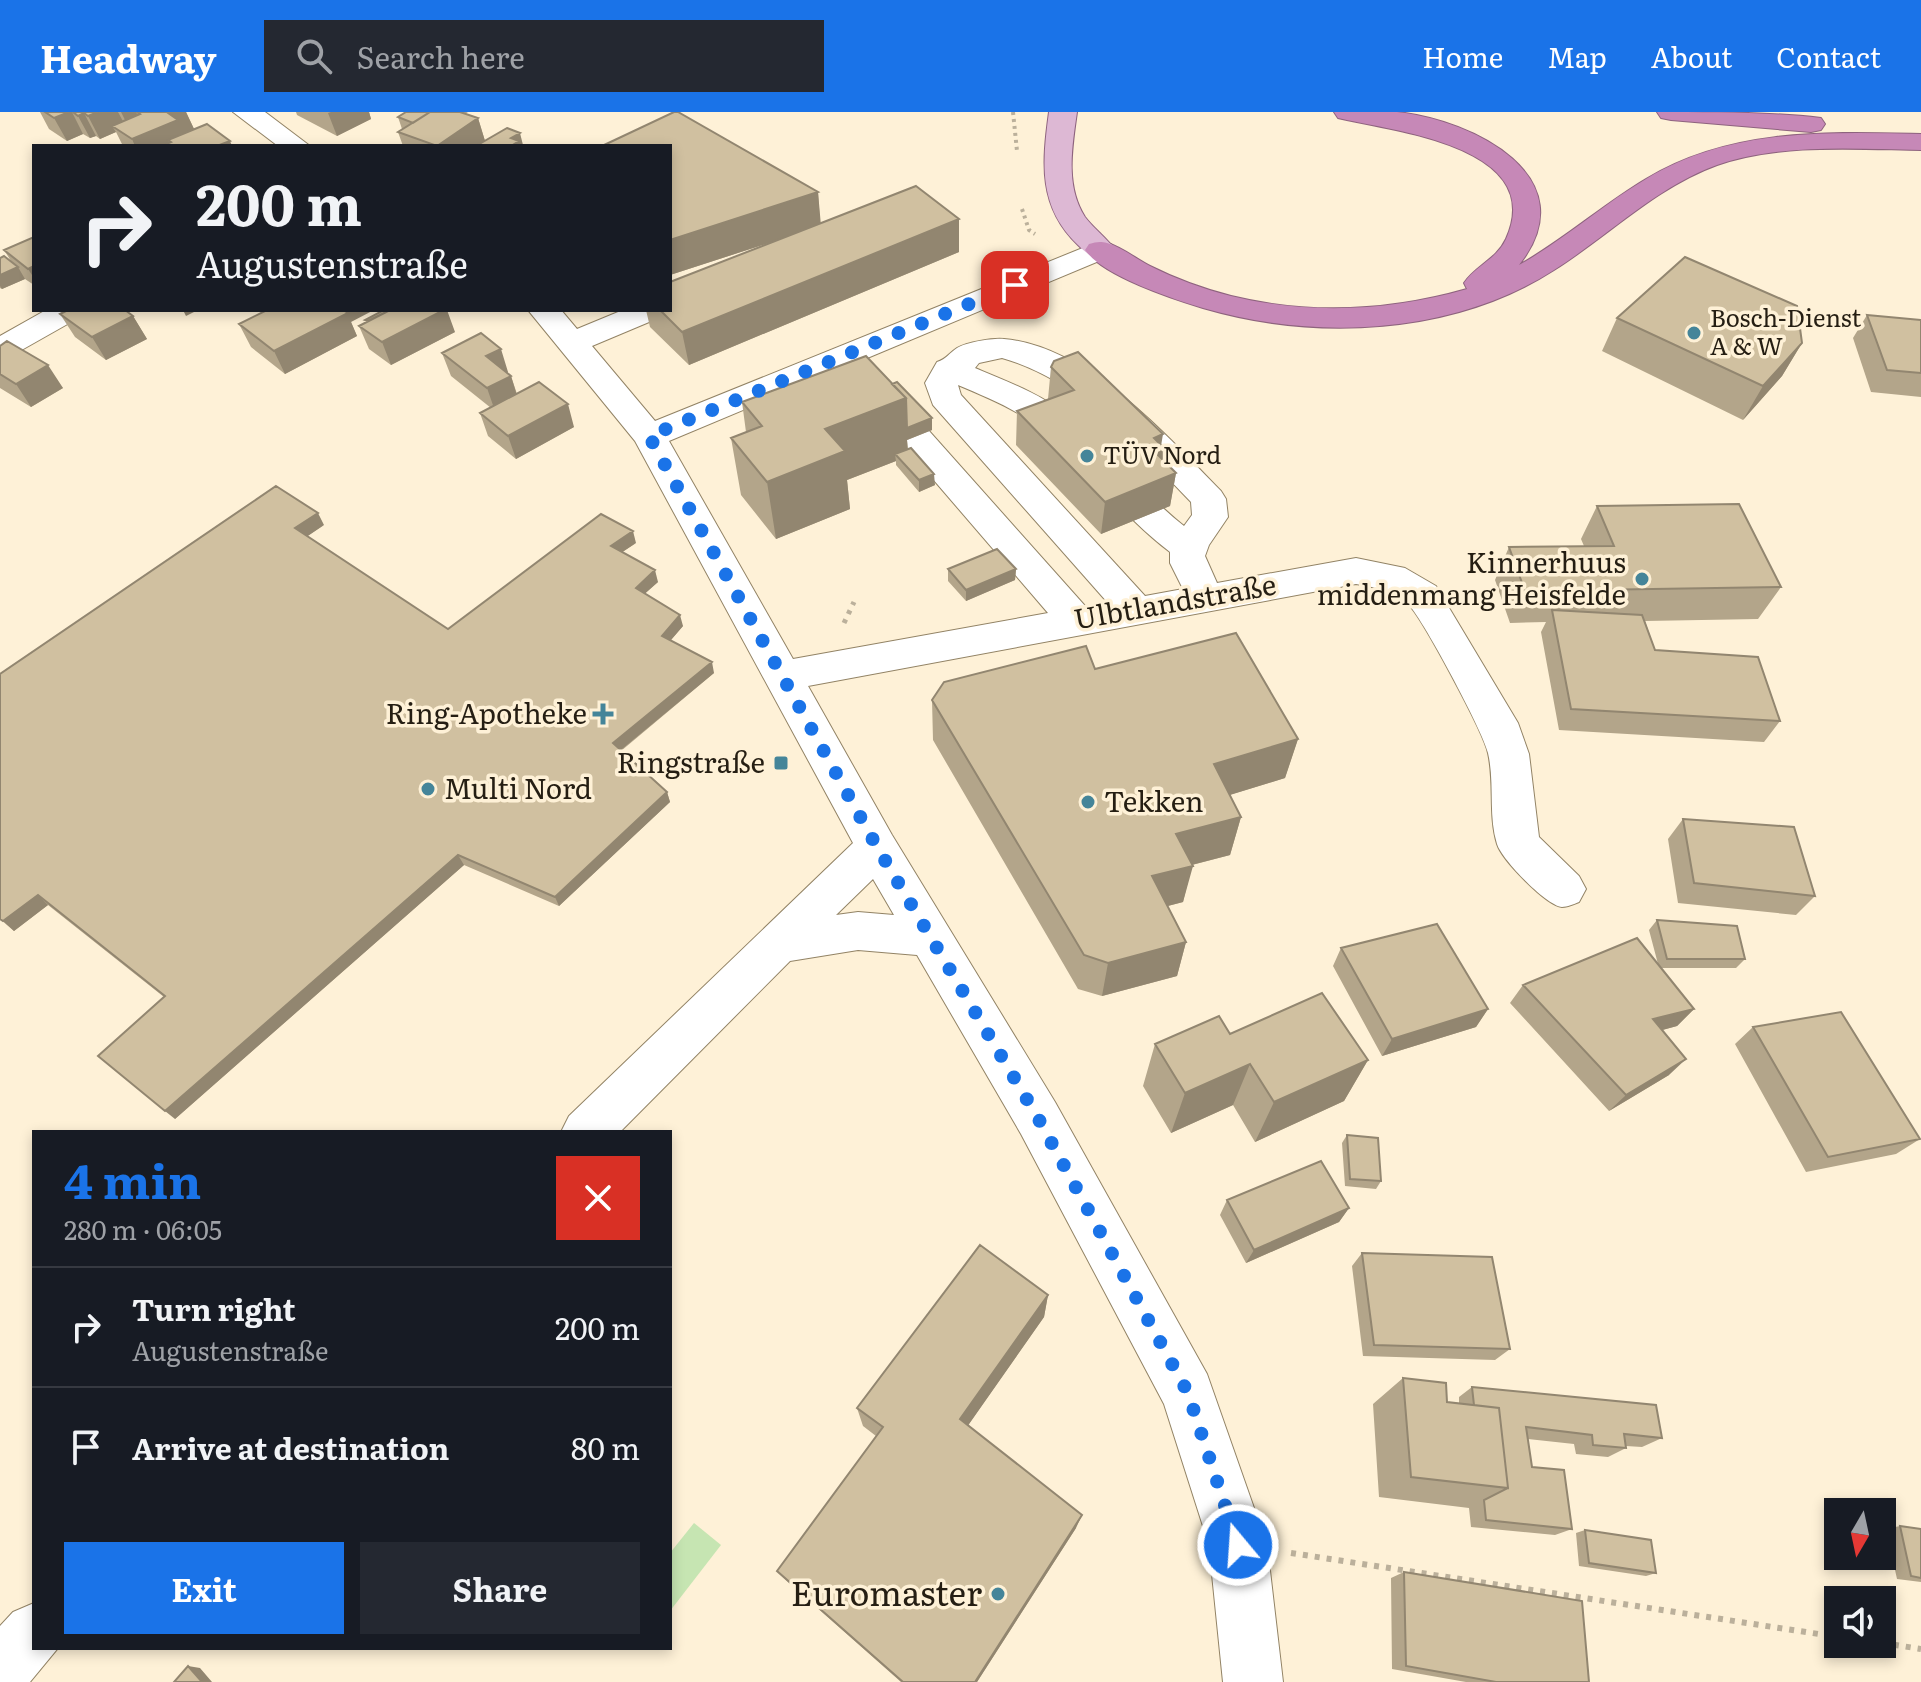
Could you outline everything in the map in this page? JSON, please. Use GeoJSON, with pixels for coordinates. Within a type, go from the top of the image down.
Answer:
{"type":"FeatureCollection","features":[{"type":"Feature","properties":{"kind":"highway"},"geometry":{"type":"LineString","coordinates":[[1348,112],[1429,128],[1467,142],[1491,153],[1523,187],[1527,212],[1524,233],[1511,257],[1485,280],[1443,306]]}},
{"type":"Feature","properties":{"kind":"highway"},"geometry":{"type":"LineString","coordinates":[[1671,112],[1921,133]]}},
{"type":"Feature","properties":{"kind":"highway"},"geometry":{"type":"LineString","coordinates":[[1100,250],[1153,280],[1188,294],[1250,309],[1311,317],[1371,318],[1443,306],[1516,279],[1569,248],[1648,188],[1708,158],[1772,146],[1862,141],[1921,142]]}},
{"type":"Feature","properties":{"kind":"main road"},"geometry":{"type":"LineString","coordinates":[[1063,112],[1058,187],[1066,214],[1078,231],[1100,250]]}},
{"type":"Feature","properties":{"kind":"street"},"geometry":{"type":"LineString","coordinates":[[247,112],[293,144]]}},
{"type":"Feature","properties":{"kind":"street"},"geometry":{"type":"LineString","coordinates":[[649,436],[1100,250]]}},
{"type":"Feature","properties":{"kind":"street"},"geometry":{"type":"LineString","coordinates":[[0,349],[65,312]]}},
{"type":"Feature","properties":{"kind":"street"},"geometry":{"type":"LineString","coordinates":[[546,312],[649,436],[877,847],[1038,1118],[1188,1393],[1238,1545],[1253,1682]]}},
{"type":"Feature","properties":{"kind":"street"},"geometry":{"type":"LineString","coordinates":[[572,343],[645,312]]}},
{"type":"Feature","properties":{"kind":"street"},"geometry":{"type":"LineString","coordinates":[[1135,609],[945,398],[941,383],[949,369],[963,355],[989,349],[1032,353],[1072,375],[1124,414],[1208,499],[1210,517],[1186,555]]}},
{"type":"Feature","properties":{"kind":"street"},"geometry":{"type":"LineString","coordinates":[[844,356],[1076,620]]}},
{"type":"Feature","properties":{"kind":"street"},"geometry":{"type":"LineString","coordinates":[[949,369],[1021,399],[1138,519],[1186,555],[1206,597]]}},
{"type":"Feature","properties":{"kind":"street","name":"Ulbtlandstraße"},"geometry":{"type":"LineString","coordinates":[[782,676],[1356,571],[1392,577],[1423,595],[1498,723],[1509,754],[1519,845],[1564,889]]}},
{"type":"Feature","properties":{"kind":"street"},"geometry":{"type":"LineString","coordinates":[[588,1130],[877,847]]}},
{"type":"Feature","properties":{"kind":"street"},"geometry":{"type":"LineString","coordinates":[[777,944],[858,931],[932,937]]}},
{"type":"Feature","properties":{"kind":"street"},"geometry":{"type":"LineString","coordinates":[[0,1670],[32,1635]]}},
{"type":"Feature","properties":{"kind":"path"},"geometry":{"type":"LineString","coordinates":[[848,619],[854,602]]}},
{"type":"Feature","properties":{"kind":"path"},"geometry":{"type":"LineString","coordinates":[[1238,1545],[1824,1635]]}},
{"type":"Feature","properties":{"kind":"path"},"geometry":{"type":"LineString","coordinates":[[1896,1645],[1921,1649]]}},
{"type":"Feature","properties":{"kind":"green space"},"geometry":{"type":"Polygon","coordinates":[[[694,1523],[721,1545],[672,1608],[672,1550],[694,1523]]]}},
{"type":"Feature","properties":{"kind":"building"},"geometry":{"type":"Polygon","coordinates":[[[45,112],[69,112],[54,118],[45,112]]]}},
{"type":"Feature","properties":{"kind":"building"},"geometry":{"type":"Polygon","coordinates":[[[73,112],[98,112],[78,116],[73,112]]]}},
{"type":"Feature","properties":{"kind":"building"},"geometry":{"type":"Polygon","coordinates":[[[137,112],[170,112],[178,120],[132,139],[112,126],[140,114],[137,112]]]}},
{"type":"Feature","properties":{"kind":"building"},"geometry":{"type":"Polygon","coordinates":[[[406,112],[430,112],[413,123],[398,117],[406,112]]]}},
{"type":"Feature","properties":{"kind":"building"},"geometry":{"type":"Polygon","coordinates":[[[430,112],[460,112],[478,118],[440,144],[398,132],[430,112]]]}},
{"type":"Feature","properties":{"kind":"building"},"geometry":{"type":"Polygon","coordinates":[[[678,112],[818,192],[672,239],[672,144],[606,144],[678,112]]]}},
{"type":"Feature","properties":{"kind":"building"},"geometry":{"type":"Polygon","coordinates":[[[207,124],[230,141],[222,144],[166,144],[171,142],[168,140],[207,124]]]}},
{"type":"Feature","properties":{"kind":"building"},"geometry":{"type":"Polygon","coordinates":[[[507,128],[520,133],[511,138],[519,141],[514,144],[479,144],[507,128]]]}},
{"type":"Feature","properties":{"kind":"building"},"geometry":{"type":"Polygon","coordinates":[[[916,186],[959,219],[682,332],[662,312],[672,312],[672,281],[916,186]]]}},
{"type":"Feature","properties":{"kind":"building"},"geometry":{"type":"Polygon","coordinates":[[[32,238],[32,267],[28,269],[4,250],[32,238]]]}},
{"type":"Feature","properties":{"kind":"building"},"geometry":{"type":"Polygon","coordinates":[[[4,256],[18,267],[0,275],[0,258],[4,256]]]}},
{"type":"Feature","properties":{"kind":"building"},"geometry":{"type":"Polygon","coordinates":[[[1685,257],[1797,306],[1802,343],[1763,386],[1617,318],[1685,257]]]}},
{"type":"Feature","properties":{"kind":"building"},"geometry":{"type":"Polygon","coordinates":[[[128,312],[133,316],[92,337],[60,314],[128,312]]]}},
{"type":"Feature","properties":{"kind":"building"},"geometry":{"type":"Polygon","coordinates":[[[263,312],[348,313],[274,351],[239,324],[263,312]]]}},
{"type":"Feature","properties":{"kind":"building"},"geometry":{"type":"Polygon","coordinates":[[[380,312],[386,312],[368,321],[365,320],[380,312]]]}},
{"type":"Feature","properties":{"kind":"building"},"geometry":{"type":"Polygon","coordinates":[[[386,312],[440,312],[382,342],[359,326],[386,312]]]}},
{"type":"Feature","properties":{"kind":"building"},"geometry":{"type":"Polygon","coordinates":[[[1867,315],[1921,320],[1921,373],[1887,370],[1867,315]]]}},
{"type":"Feature","properties":{"kind":"building"},"geometry":{"type":"Polygon","coordinates":[[[481,333],[501,349],[486,356],[511,376],[487,388],[442,353],[481,333]]]}},
{"type":"Feature","properties":{"kind":"building"},"geometry":{"type":"Polygon","coordinates":[[[7,341],[48,365],[16,384],[0,374],[0,346],[7,341]]]}},
{"type":"Feature","properties":{"kind":"building"},"geometry":{"type":"Polygon","coordinates":[[[1078,352],[1163,434],[1154,438],[1166,450],[1156,453],[1176,473],[1105,502],[1017,411],[1074,390],[1051,367],[1054,361],[1078,352]]]}},
{"type":"Feature","properties":{"kind":"building"},"geometry":{"type":"Polygon","coordinates":[[[866,356],[906,398],[825,429],[845,451],[767,482],[731,438],[762,426],[742,402],[866,356]]]}},
{"type":"Feature","properties":{"kind":"building"},"geometry":{"type":"Polygon","coordinates":[[[539,382],[568,404],[508,436],[480,413],[539,382]]]}},
{"type":"Feature","properties":{"kind":"building"},"geometry":{"type":"Polygon","coordinates":[[[897,382],[932,418],[907,428],[906,398],[892,384],[897,382]]]}},
{"type":"Feature","properties":{"kind":"building"},"geometry":{"type":"Polygon","coordinates":[[[911,448],[934,474],[919,480],[895,454],[911,448]]]}},
{"type":"Feature","properties":{"kind":"building"},"geometry":{"type":"Polygon","coordinates":[[[276,486],[318,513],[295,528],[448,629],[601,514],[633,531],[611,546],[655,570],[636,588],[680,615],[662,636],[712,662],[613,743],[667,792],[555,897],[458,855],[165,1111],[98,1056],[165,996],[38,895],[3,921],[0,919],[0,674],[276,486]]]}},
{"type":"Feature","properties":{"kind":"building"},"geometry":{"type":"Polygon","coordinates":[[[1739,504],[1781,587],[1525,591],[1509,547],[1614,546],[1597,506],[1739,504]]]}},
{"type":"Feature","properties":{"kind":"building"},"geometry":{"type":"Polygon","coordinates":[[[997,549],[1016,569],[966,590],[948,569],[997,549]]]}},
{"type":"Feature","properties":{"kind":"building"},"geometry":{"type":"Polygon","coordinates":[[[1552,610],[1642,615],[1655,650],[1758,657],[1780,721],[1571,709],[1552,610]]]}},
{"type":"Feature","properties":{"kind":"building"},"geometry":{"type":"Polygon","coordinates":[[[1236,633],[1298,739],[1214,764],[1241,817],[1176,834],[1193,866],[1152,876],[1186,942],[1108,963],[1084,955],[932,700],[944,682],[1086,646],[1095,669],[1236,633]]]}},
{"type":"Feature","properties":{"kind":"building"},"geometry":{"type":"Polygon","coordinates":[[[1683,819],[1794,827],[1815,896],[1694,883],[1683,819]]]}},
{"type":"Feature","properties":{"kind":"building"},"geometry":{"type":"Polygon","coordinates":[[[1657,920],[1737,926],[1745,959],[1667,959],[1657,920]]]}},
{"type":"Feature","properties":{"kind":"building"},"geometry":{"type":"Polygon","coordinates":[[[1437,924],[1488,1009],[1392,1039],[1341,948],[1437,924]]]}},
{"type":"Feature","properties":{"kind":"building"},"geometry":{"type":"Polygon","coordinates":[[[1637,938],[1694,1009],[1653,1019],[1686,1059],[1626,1095],[1523,985],[1637,938]]]}},
{"type":"Feature","properties":{"kind":"building"},"geometry":{"type":"Polygon","coordinates":[[[1322,993],[1368,1060],[1274,1102],[1250,1064],[1185,1093],[1155,1044],[1219,1016],[1230,1034],[1322,993]]]}},
{"type":"Feature","properties":{"kind":"building"},"geometry":{"type":"Polygon","coordinates":[[[1841,1012],[1920,1139],[1828,1157],[1753,1027],[1841,1012]]]}},
{"type":"Feature","properties":{"kind":"building"},"geometry":{"type":"Polygon","coordinates":[[[1347,1135],[1378,1138],[1381,1181],[1350,1179],[1347,1135]]]}},
{"type":"Feature","properties":{"kind":"building"},"geometry":{"type":"Polygon","coordinates":[[[1321,1161],[1349,1208],[1254,1250],[1227,1200],[1321,1161]]]}},
{"type":"Feature","properties":{"kind":"building"},"geometry":{"type":"Polygon","coordinates":[[[980,1245],[1048,1295],[960,1419],[1082,1515],[975,1682],[903,1682],[777,1571],[883,1427],[857,1408],[980,1245]]]}},
{"type":"Feature","properties":{"kind":"building"},"geometry":{"type":"Polygon","coordinates":[[[1362,1253],[1492,1257],[1510,1349],[1374,1345],[1362,1253]]]}},
{"type":"Feature","properties":{"kind":"building"},"geometry":{"type":"Polygon","coordinates":[[[1403,1378],[1446,1383],[1447,1402],[1499,1408],[1508,1488],[1411,1477],[1403,1378]]]}},
{"type":"Feature","properties":{"kind":"building"},"geometry":{"type":"Polygon","coordinates":[[[1472,1387],[1656,1405],[1662,1438],[1624,1434],[1626,1448],[1593,1445],[1592,1435],[1526,1427],[1532,1467],[1564,1470],[1572,1529],[1486,1520],[1484,1500],[1508,1488],[1499,1408],[1474,1405],[1472,1387]]]}},
{"type":"Feature","properties":{"kind":"building"},"geometry":{"type":"Polygon","coordinates":[[[1900,1526],[1921,1529],[1921,1578],[1911,1576],[1900,1526]]]}},
{"type":"Feature","properties":{"kind":"building"},"geometry":{"type":"Polygon","coordinates":[[[1585,1530],[1651,1540],[1656,1573],[1589,1563],[1585,1530]]]}},
{"type":"Feature","properties":{"kind":"building"},"geometry":{"type":"Polygon","coordinates":[[[1404,1572],[1582,1601],[1589,1682],[1496,1682],[1406,1666],[1404,1572]]]}},
{"type":"Feature","properties":{"kind":"building"},"geometry":{"type":"Polygon","coordinates":[[[188,1666],[202,1682],[174,1682],[188,1666]]]}},
{"type":"Feature","properties":{"kind":"place","name":"Bosch-Dienst A & W"},"geometry":{"type":"Point","coordinates":[1694,333]}},
{"type":"Feature","properties":{"kind":"place","name":"TÜV Nord"},"geometry":{"type":"Point","coordinates":[1087,456]}},
{"type":"Feature","properties":{"kind":"place","name":"Kinnerhuus middenmang Heisfelde"},"geometry":{"type":"Point","coordinates":[1642,579]}},
{"type":"Feature","properties":{"kind":"place","name":"Ring-Apotheke"},"geometry":{"type":"Point","coordinates":[603,714]}},
{"type":"Feature","properties":{"kind":"place","name":"Ringstraße"},"geometry":{"type":"Point","coordinates":[781,763]}},
{"type":"Feature","properties":{"kind":"place","name":"Multi Nord"},"geometry":{"type":"Point","coordinates":[428,789]}},
{"type":"Feature","properties":{"kind":"place","name":"Tekken"},"geometry":{"type":"Point","coordinates":[1088,802]}},
{"type":"Feature","properties":{"kind":"place","name":"Euromaster"},"geometry":{"type":"Point","coordinates":[998,1594]}},
{"type":"Feature","properties":{"kind":"route"},"geometry":{"type":"LineString","coordinates":[[1015,285],[649,436],[877,847],[1038,1118],[1188,1393],[1238,1545]]}}]}
